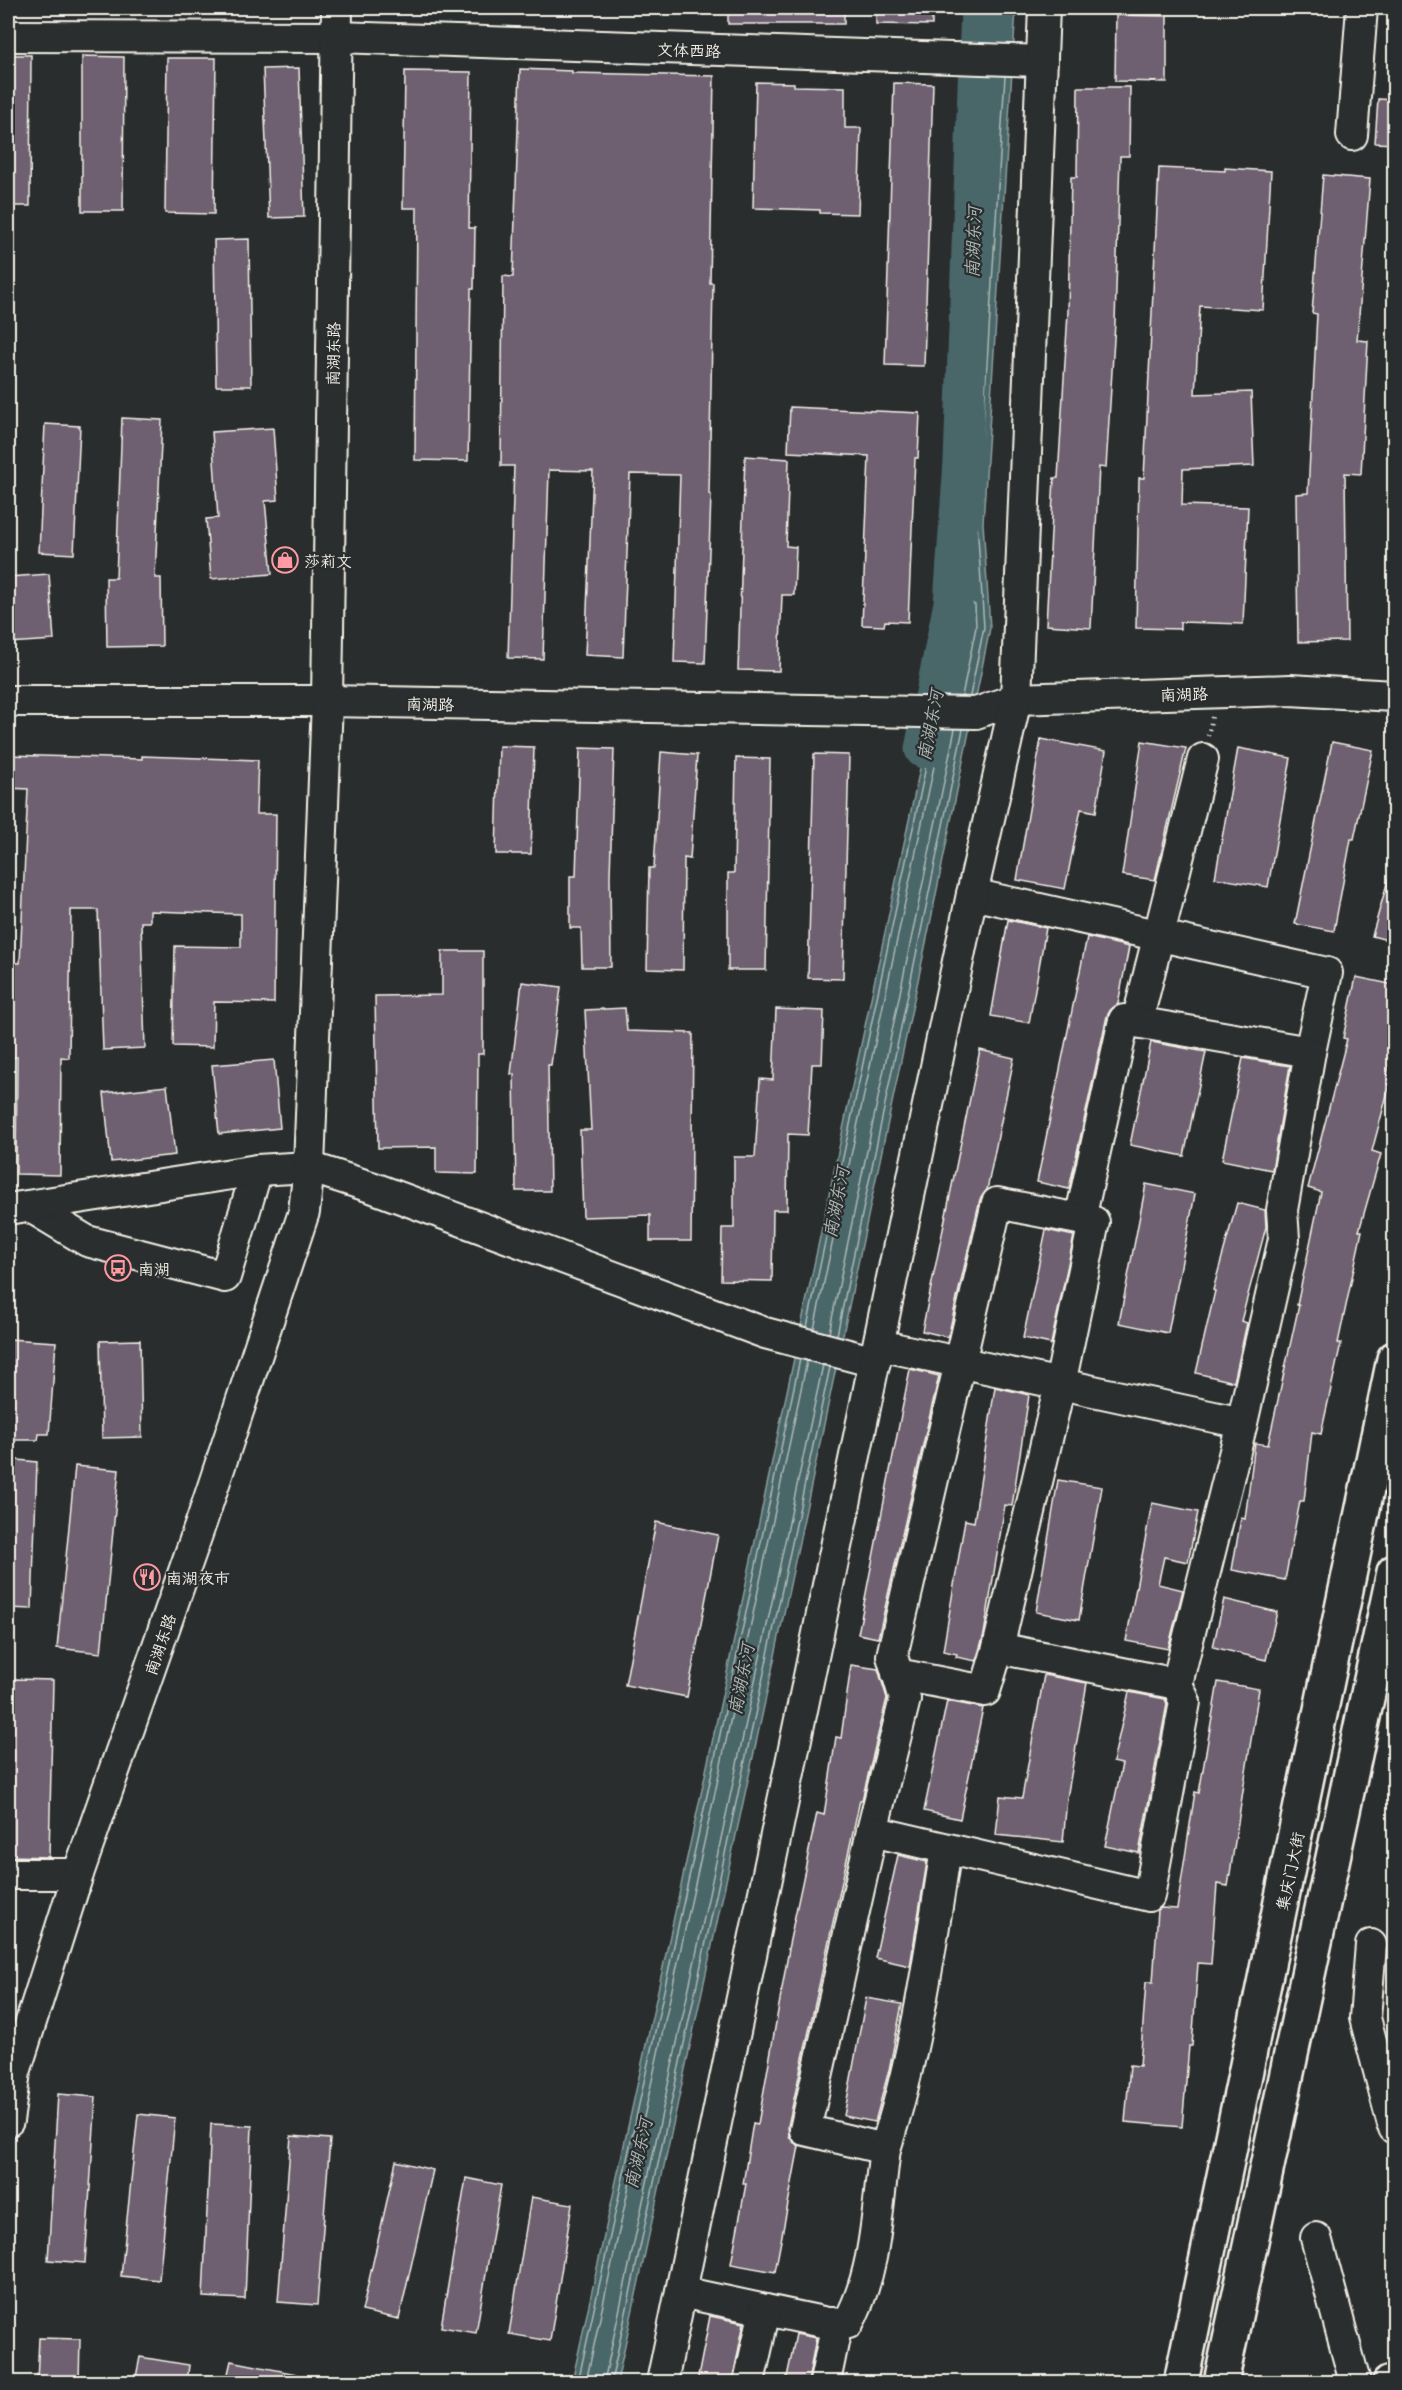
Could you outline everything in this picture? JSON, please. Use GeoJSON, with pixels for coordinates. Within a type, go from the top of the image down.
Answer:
{"type":"FeatureCollection","features":[{"type":"Feature","properties":{"kind":"main road","name":"集庆门大街"},"geometry":{"type":"LineString","coordinates":[[1181,2382],[1395,1359]]}},
{"type":"Feature","properties":{"kind":"main road"},"geometry":{"type":"LineString","coordinates":[[1221,2382],[1395,1572]]}},
{"type":"Feature","properties":{"kind":"street","name":"南湖东路"},"geometry":{"type":"LineString","coordinates":[[8,2121],[15,2072],[78,1874],[206,1509],[304,1212],[309,1167],[327,701],[337,8]]}},
{"type":"Feature","properties":{"kind":"street"},"geometry":{"type":"LineString","coordinates":[[662,2382],[972,894],[1016,699],[1044,8]]}},
{"type":"Feature","properties":{"kind":"street"},"geometry":{"type":"LineString","coordinates":[[1352,135],[1362,8]]}},
{"type":"Feature","properties":{"kind":"street","name":"文体西路"},"geometry":{"type":"LineString","coordinates":[[8,36],[337,37],[1042,61]]}},
{"type":"Feature","properties":{"kind":"street","name":"南湖路"},"geometry":{"type":"LineString","coordinates":[[8,701],[327,701],[976,713],[1016,699],[1290,690],[1395,696]]}},
{"type":"Feature","properties":{"kind":"street"},"geometry":{"type":"LineString","coordinates":[[1137,1022],[1203,759]]}},
{"type":"Feature","properties":{"kind":"street"},"geometry":{"type":"LineString","coordinates":[[872,1831],[1149,1896],[1185,1702],[1178,1684],[1284,1239],[1282,1210],[1310,1052],[1327,973],[972,894]]}},
{"type":"Feature","properties":{"kind":"street"},"geometry":{"type":"LineString","coordinates":[[1080,1219],[1124,1020],[1310,1052]]}},
{"type":"Feature","properties":{"kind":"street"},"geometry":{"type":"LineString","coordinates":[[18,1207],[257,1170],[309,1167],[374,1188],[765,1333],[826,1348],[960,1362],[1242,1423]]}},
{"type":"Feature","properties":{"kind":"street"},"geometry":{"type":"LineString","coordinates":[[18,1207],[87,1241],[225,1277],[257,1170]]}},
{"type":"Feature","properties":{"kind":"street"},"geometry":{"type":"LineString","coordinates":[[885,2149],[805,2130],[872,1831],[905,1699],[897,1674],[892,1656],[997,1203],[1094,1222],[1060,1384],[998,1648],[985,1691],[897,1674]]}},
{"type":"Feature","properties":{"kind":"street"},"geometry":{"type":"LineString","coordinates":[[998,1648],[1178,1684]]}},
{"type":"Feature","properties":{"kind":"street"},"geometry":{"type":"LineString","coordinates":[[681,2292],[827,2323],[848,2323],[858,2306],[870,2264],[885,2149],[895,2118],[918,2023],[946,1849]]}},
{"type":"Feature","properties":{"kind":"street"},"geometry":{"type":"LineString","coordinates":[[8,1874],[78,1874]]}},
{"type":"Feature","properties":{"kind":"street"},"geometry":{"type":"LineString","coordinates":[[1371,1945],[1365,2018],[1395,2128]]}},
{"type":"Feature","properties":{"kind":"street"},"geometry":{"type":"LineString","coordinates":[[1316,2238],[1355,2382]]}},
{"type":"Feature","properties":{"kind":"street"},"geometry":{"type":"LineString","coordinates":[[748,2382],[765,2310]]}},
{"type":"Feature","properties":{"kind":"street"},"geometry":{"type":"LineString","coordinates":[[825,2382],[837,2323]]}},
{"type":"Feature","properties":{"kind":"street"},"geometry":{"type":"LineString","coordinates":[[1388,2382],[1395,2381]]}},
{"type":"Feature","properties":{"kind":"path"},"geometry":{"type":"LineString","coordinates":[[1203,759],[1216,692]]}},
{"type":"Feature","properties":{"kind":"water"},"geometry":{"type":"Polygon","coordinates":[[[982,8],[1016,8],[983,523],[990,628],[931,919],[773,1665],[617,2382],[572,2382],[703,1785],[963,567],[982,8]]]}},
{"type":"Feature","properties":{"kind":"building"},"geometry":{"type":"Polygon","coordinates":[[[728,8],[844,8],[844,24],[728,24],[728,8]]]}},
{"type":"Feature","properties":{"kind":"building"},"geometry":{"type":"Polygon","coordinates":[[[876,8],[932,8],[932,25],[876,24],[876,8]]]}},
{"type":"Feature","properties":{"kind":"building"},"geometry":{"type":"Polygon","coordinates":[[[1116,15],[1167,16],[1167,82],[1115,81],[1116,15]]]}},
{"type":"Feature","properties":{"kind":"building"},"geometry":{"type":"Polygon","coordinates":[[[8,55],[31,55],[30,206],[8,206],[8,55]]]}},
{"type":"Feature","properties":{"kind":"building"},"geometry":{"type":"Polygon","coordinates":[[[82,56],[124,57],[123,211],[82,211],[82,56]]]}},
{"type":"Feature","properties":{"kind":"building"},"geometry":{"type":"Polygon","coordinates":[[[167,58],[216,58],[214,214],[165,213],[167,58]]]}},
{"type":"Feature","properties":{"kind":"building"},"geometry":{"type":"Polygon","coordinates":[[[299,68],[304,217],[269,218],[263,69],[299,68]]]}},
{"type":"Feature","properties":{"kind":"building"},"geometry":{"type":"Polygon","coordinates":[[[520,69],[572,71],[572,73],[714,76],[710,283],[713,283],[709,494],[711,495],[705,663],[674,662],[680,475],[630,474],[623,657],[585,655],[593,471],[549,470],[543,659],[508,658],[514,466],[501,466],[503,276],[513,277],[520,69]]]}},
{"type":"Feature","properties":{"kind":"building"},"geometry":{"type":"Polygon","coordinates":[[[405,71],[471,72],[469,228],[475,228],[474,289],[471,289],[468,461],[415,460],[417,208],[403,208],[405,71]]]}},
{"type":"Feature","properties":{"kind":"building"},"geometry":{"type":"Polygon","coordinates":[[[756,82],[794,83],[794,86],[845,87],[845,128],[861,128],[858,214],[820,213],[820,210],[753,208],[756,82]]]}},
{"type":"Feature","properties":{"kind":"building"},"geometry":{"type":"Polygon","coordinates":[[[894,83],[933,84],[924,366],[885,365],[894,83]]]}},
{"type":"Feature","properties":{"kind":"building"},"geometry":{"type":"Polygon","coordinates":[[[1078,87],[1130,87],[1129,156],[1120,156],[1115,323],[1106,468],[1099,467],[1091,628],[1046,625],[1054,478],[1058,478],[1068,312],[1071,177],[1077,177],[1078,87]]]}},
{"type":"Feature","properties":{"kind":"building"},"geometry":{"type":"Polygon","coordinates":[[[1378,99],[1395,100],[1395,144],[1375,143],[1378,99]]]}},
{"type":"Feature","properties":{"kind":"building"},"geometry":{"type":"Polygon","coordinates":[[[1159,168],[1271,171],[1263,310],[1200,306],[1195,394],[1251,392],[1254,466],[1183,469],[1182,505],[1248,507],[1243,624],[1180,622],[1180,629],[1136,628],[1139,478],[1144,478],[1159,168]]]}},
{"type":"Feature","properties":{"kind":"building"},"geometry":{"type":"Polygon","coordinates":[[[1323,175],[1370,179],[1357,340],[1368,341],[1361,474],[1345,473],[1347,641],[1298,642],[1296,494],[1308,493],[1317,314],[1312,313],[1323,175]]]}},
{"type":"Feature","properties":{"kind":"building"},"geometry":{"type":"Polygon","coordinates":[[[249,239],[251,386],[216,386],[214,240],[249,239]]]}},
{"type":"Feature","properties":{"kind":"building"},"geometry":{"type":"Polygon","coordinates":[[[790,407],[920,413],[918,458],[915,458],[908,622],[885,621],[884,626],[862,625],[869,456],[788,452],[790,407]]]}},
{"type":"Feature","properties":{"kind":"building"},"geometry":{"type":"Polygon","coordinates":[[[122,418],[162,420],[155,578],[161,578],[162,646],[107,647],[106,578],[116,578],[122,418]]]}},
{"type":"Feature","properties":{"kind":"building"},"geometry":{"type":"Polygon","coordinates":[[[45,424],[80,426],[74,554],[39,552],[45,424]]]}},
{"type":"Feature","properties":{"kind":"building"},"geometry":{"type":"Polygon","coordinates":[[[273,428],[278,500],[265,501],[272,574],[211,579],[206,519],[218,518],[212,432],[273,428]]]}},
{"type":"Feature","properties":{"kind":"building"},"geometry":{"type":"Polygon","coordinates":[[[745,456],[789,459],[786,546],[796,547],[794,595],[782,595],[779,671],[738,670],[745,456]]]}},
{"type":"Feature","properties":{"kind":"building"},"geometry":{"type":"Polygon","coordinates":[[[49,574],[54,640],[8,643],[8,577],[49,574]]]}},
{"type":"Feature","properties":{"kind":"building"},"geometry":{"type":"Polygon","coordinates":[[[1041,739],[1106,751],[1096,812],[1081,809],[1065,889],[1017,880],[1041,739]]]}},
{"type":"Feature","properties":{"kind":"building"},"geometry":{"type":"Polygon","coordinates":[[[1142,741],[1186,748],[1155,880],[1122,875],[1142,741]]]}},
{"type":"Feature","properties":{"kind":"building"},"geometry":{"type":"Polygon","coordinates":[[[1332,742],[1373,750],[1354,839],[1351,839],[1334,931],[1295,924],[1332,742]]]}},
{"type":"Feature","properties":{"kind":"building"},"geometry":{"type":"Polygon","coordinates":[[[499,746],[534,747],[531,854],[496,854],[499,746]]]}},
{"type":"Feature","properties":{"kind":"building"},"geometry":{"type":"Polygon","coordinates":[[[580,748],[614,749],[610,876],[611,967],[582,967],[581,928],[570,928],[570,876],[576,876],[580,748]]]}},
{"type":"Feature","properties":{"kind":"building"},"geometry":{"type":"Polygon","coordinates":[[[1238,748],[1291,758],[1268,887],[1215,878],[1238,748]]]}},
{"type":"Feature","properties":{"kind":"building"},"geometry":{"type":"Polygon","coordinates":[[[661,752],[697,755],[690,859],[684,858],[683,970],[647,969],[649,868],[654,868],[661,752]]]}},
{"type":"Feature","properties":{"kind":"building"},"geometry":{"type":"Polygon","coordinates":[[[814,754],[849,755],[843,979],[808,978],[814,754]]]}},
{"type":"Feature","properties":{"kind":"building"},"geometry":{"type":"Polygon","coordinates":[[[8,755],[258,760],[256,814],[276,814],[274,1003],[214,1002],[213,1047],[173,1046],[175,946],[241,947],[241,914],[150,911],[150,922],[141,922],[145,1048],[103,1050],[98,910],[71,910],[69,1058],[61,1057],[60,1175],[16,1174],[17,1057],[8,1057],[8,963],[20,963],[28,789],[8,788],[8,755]]]}},
{"type":"Feature","properties":{"kind":"building"},"geometry":{"type":"Polygon","coordinates":[[[736,758],[770,759],[766,970],[728,970],[728,873],[734,873],[736,758]]]}},
{"type":"Feature","properties":{"kind":"building"},"geometry":{"type":"Polygon","coordinates":[[[1390,873],[1395,873],[1395,942],[1372,936],[1390,873]]]}},
{"type":"Feature","properties":{"kind":"building"},"geometry":{"type":"Polygon","coordinates":[[[1008,920],[1046,928],[1029,1023],[991,1016],[1008,920]]]}},
{"type":"Feature","properties":{"kind":"building"},"geometry":{"type":"Polygon","coordinates":[[[1087,937],[1129,947],[1118,1004],[1107,1016],[1069,1189],[1037,1182],[1087,937]]]}},
{"type":"Feature","properties":{"kind":"building"},"geometry":{"type":"Polygon","coordinates":[[[442,951],[483,951],[483,1054],[478,1054],[477,1174],[436,1173],[436,1147],[378,1148],[375,996],[442,995],[442,951]]]}},
{"type":"Feature","properties":{"kind":"building"},"geometry":{"type":"Polygon","coordinates":[[[1356,977],[1395,985],[1395,1041],[1387,1075],[1392,1076],[1372,1151],[1381,1154],[1359,1231],[1362,1231],[1338,1343],[1341,1343],[1321,1434],[1312,1432],[1304,1501],[1300,1501],[1285,1580],[1232,1570],[1241,1518],[1245,1519],[1255,1443],[1268,1445],[1299,1305],[1297,1305],[1321,1192],[1308,1188],[1347,1039],[1343,1038],[1356,977]]]}},
{"type":"Feature","properties":{"kind":"building"},"geometry":{"type":"Polygon","coordinates":[[[522,982],[561,987],[551,1065],[548,1065],[550,1191],[516,1191],[514,1074],[511,1074],[522,982]]]}},
{"type":"Feature","properties":{"kind":"building"},"geometry":{"type":"Polygon","coordinates":[[[625,1008],[627,1031],[693,1033],[691,1241],[650,1241],[650,1215],[583,1217],[580,1130],[591,1130],[585,1010],[625,1008]]]}},
{"type":"Feature","properties":{"kind":"building"},"geometry":{"type":"Polygon","coordinates":[[[776,1009],[824,1011],[822,1064],[812,1064],[808,1135],[788,1134],[787,1210],[773,1210],[772,1281],[721,1280],[722,1228],[734,1228],[734,1157],[755,1157],[760,1079],[773,1080],[776,1009]]]}},
{"type":"Feature","properties":{"kind":"building"},"geometry":{"type":"Polygon","coordinates":[[[1151,1042],[1206,1052],[1184,1156],[1130,1145],[1151,1042]]]}},
{"type":"Feature","properties":{"kind":"building"},"geometry":{"type":"Polygon","coordinates":[[[980,1050],[1014,1058],[987,1190],[980,1199],[948,1337],[922,1331],[980,1050]]]}},
{"type":"Feature","properties":{"kind":"building"},"geometry":{"type":"Polygon","coordinates":[[[1243,1058],[1290,1066],[1272,1170],[1222,1160],[1243,1058]]]}},
{"type":"Feature","properties":{"kind":"building"},"geometry":{"type":"Polygon","coordinates":[[[274,1060],[280,1128],[219,1134],[212,1065],[274,1060]]]}},
{"type":"Feature","properties":{"kind":"building"},"geometry":{"type":"Polygon","coordinates":[[[167,1086],[175,1155],[111,1162],[104,1093],[167,1086]]]}},
{"type":"Feature","properties":{"kind":"building"},"geometry":{"type":"Polygon","coordinates":[[[1146,1184],[1195,1194],[1168,1333],[1119,1323],[1146,1184]]]}},
{"type":"Feature","properties":{"kind":"building"},"geometry":{"type":"Polygon","coordinates":[[[1237,1203],[1265,1210],[1266,1227],[1241,1321],[1247,1323],[1234,1382],[1196,1373],[1215,1291],[1213,1290],[1237,1203]]]}},
{"type":"Feature","properties":{"kind":"building"},"geometry":{"type":"Polygon","coordinates":[[[1046,1230],[1074,1236],[1051,1344],[1023,1338],[1046,1230]]]}},
{"type":"Feature","properties":{"kind":"building"},"geometry":{"type":"Polygon","coordinates":[[[8,1339],[56,1342],[49,1434],[39,1434],[38,1440],[8,1440],[8,1339]]]}},
{"type":"Feature","properties":{"kind":"building"},"geometry":{"type":"Polygon","coordinates":[[[140,1340],[142,1437],[102,1438],[100,1341],[140,1340]]]}},
{"type":"Feature","properties":{"kind":"building"},"geometry":{"type":"Polygon","coordinates":[[[910,1369],[939,1376],[878,1638],[858,1634],[910,1369]]]}},
{"type":"Feature","properties":{"kind":"building"},"geometry":{"type":"Polygon","coordinates":[[[995,1387],[1029,1395],[1012,1506],[1005,1505],[984,1634],[976,1661],[956,1657],[957,1654],[943,1651],[965,1520],[974,1522],[995,1387]]]}},
{"type":"Feature","properties":{"kind":"building"},"geometry":{"type":"Polygon","coordinates":[[[8,1459],[37,1462],[32,1609],[8,1608],[8,1459]]]}},
{"type":"Feature","properties":{"kind":"building"},"geometry":{"type":"Polygon","coordinates":[[[75,1466],[119,1470],[101,1653],[57,1648],[75,1466]]]}},
{"type":"Feature","properties":{"kind":"building"},"geometry":{"type":"Polygon","coordinates":[[[1058,1480],[1102,1487],[1079,1620],[1036,1612],[1058,1480]]]}},
{"type":"Feature","properties":{"kind":"building"},"geometry":{"type":"Polygon","coordinates":[[[1152,1503],[1198,1512],[1188,1562],[1164,1557],[1158,1584],[1183,1590],[1168,1649],[1126,1641],[1152,1503]]]}},
{"type":"Feature","properties":{"kind":"building"},"geometry":{"type":"Polygon","coordinates":[[[656,1522],[718,1535],[687,1697],[625,1685],[656,1522]]]}},
{"type":"Feature","properties":{"kind":"building"},"geometry":{"type":"Polygon","coordinates":[[[1224,1599],[1277,1612],[1266,1660],[1213,1647],[1224,1599]]]}},
{"type":"Feature","properties":{"kind":"building"},"geometry":{"type":"Polygon","coordinates":[[[851,1665],[878,1669],[887,1698],[862,1800],[860,1800],[788,2126],[789,2136],[799,2146],[775,2272],[731,2264],[746,2184],[743,2184],[753,2123],[758,2124],[788,1949],[817,1813],[824,1815],[836,1737],[841,1738],[851,1665]]]}},
{"type":"Feature","properties":{"kind":"building"},"geometry":{"type":"Polygon","coordinates":[[[1044,1675],[1087,1683],[1067,1798],[1063,1842],[996,1835],[1000,1796],[1022,1798],[1044,1675]]]}},
{"type":"Feature","properties":{"kind":"building"},"geometry":{"type":"Polygon","coordinates":[[[13,1679],[53,1680],[49,1857],[10,1856],[13,1679]]]}},
{"type":"Feature","properties":{"kind":"building"},"geometry":{"type":"Polygon","coordinates":[[[1218,1682],[1259,1689],[1228,1886],[1217,1884],[1211,1964],[1198,1963],[1192,2046],[1189,2046],[1182,2127],[1125,2122],[1130,2065],[1140,2066],[1146,1982],[1153,1982],[1158,1910],[1161,1908],[1177,1909],[1195,1792],[1199,1793],[1218,1682]]]}},
{"type":"Feature","properties":{"kind":"building"},"geometry":{"type":"Polygon","coordinates":[[[1129,1692],[1165,1699],[1167,1704],[1139,1853],[1105,1846],[1122,1764],[1113,1762],[1129,1692]]]}},
{"type":"Feature","properties":{"kind":"building"},"geometry":{"type":"Polygon","coordinates":[[[947,1701],[983,1708],[960,1819],[924,1811],[947,1701]]]}},
{"type":"Feature","properties":{"kind":"building"},"geometry":{"type":"Polygon","coordinates":[[[898,1855],[927,1862],[910,1966],[875,1958],[898,1855]]]}},
{"type":"Feature","properties":{"kind":"building"},"geometry":{"type":"Polygon","coordinates":[[[866,1998],[902,2004],[890,2066],[875,2122],[844,2116],[866,1998]]]}},
{"type":"Feature","properties":{"kind":"building"},"geometry":{"type":"Polygon","coordinates":[[[58,2094],[96,2097],[85,2263],[48,2260],[58,2094]]]}},
{"type":"Feature","properties":{"kind":"building"},"geometry":{"type":"Polygon","coordinates":[[[138,2114],[175,2118],[159,2280],[121,2276],[138,2114]]]}},
{"type":"Feature","properties":{"kind":"building"},"geometry":{"type":"Polygon","coordinates":[[[211,2124],[252,2126],[245,2299],[203,2297],[211,2124]]]}},
{"type":"Feature","properties":{"kind":"building"},"geometry":{"type":"Polygon","coordinates":[[[291,2136],[330,2139],[317,2305],[278,2302],[291,2136]]]}},
{"type":"Feature","properties":{"kind":"building"},"geometry":{"type":"Polygon","coordinates":[[[396,2161],[433,2170],[399,2319],[362,2311],[396,2161]]]}},
{"type":"Feature","properties":{"kind":"building"},"geometry":{"type":"Polygon","coordinates":[[[466,2178],[501,2185],[476,2333],[441,2327],[466,2178]]]}},
{"type":"Feature","properties":{"kind":"building"},"geometry":{"type":"Polygon","coordinates":[[[531,2197],[572,2204],[550,2341],[509,2334],[531,2197]]]}},
{"type":"Feature","properties":{"kind":"building"},"geometry":{"type":"Polygon","coordinates":[[[710,2316],[744,2323],[732,2382],[697,2382],[710,2316]]]}},
{"type":"Feature","properties":{"kind":"building"},"geometry":{"type":"Polygon","coordinates":[[[796,2334],[816,2338],[808,2382],[786,2382],[796,2334]]]}},
{"type":"Feature","properties":{"kind":"building"},"geometry":{"type":"Polygon","coordinates":[[[39,2338],[80,2339],[79,2382],[37,2382],[39,2338]]]}},
{"type":"Feature","properties":{"kind":"building"},"geometry":{"type":"Polygon","coordinates":[[[140,2357],[189,2365],[187,2382],[135,2382],[140,2357]]]}},
{"type":"Feature","properties":{"kind":"building"},"geometry":{"type":"Polygon","coordinates":[[[231,2361],[297,2374],[297,2382],[226,2382],[231,2361]]]}},
{"type":"Feature","properties":{"kind":"waterway","name":"南湖东河"},"geometry":{"type":"LineString","coordinates":[[924,749],[953,603],[963,461],[980,8]]}},
{"type":"Feature","properties":{"kind":"place","name":"莎莉文"},"geometry":{"type":"Point","coordinates":[285,560]}},
{"type":"Feature","properties":{"kind":"place","name":"南湖"},"geometry":{"type":"Point","coordinates":[118,1268]}},
{"type":"Feature","properties":{"kind":"place","name":"南湖夜市"},"geometry":{"type":"Point","coordinates":[147,1577]}}]}
